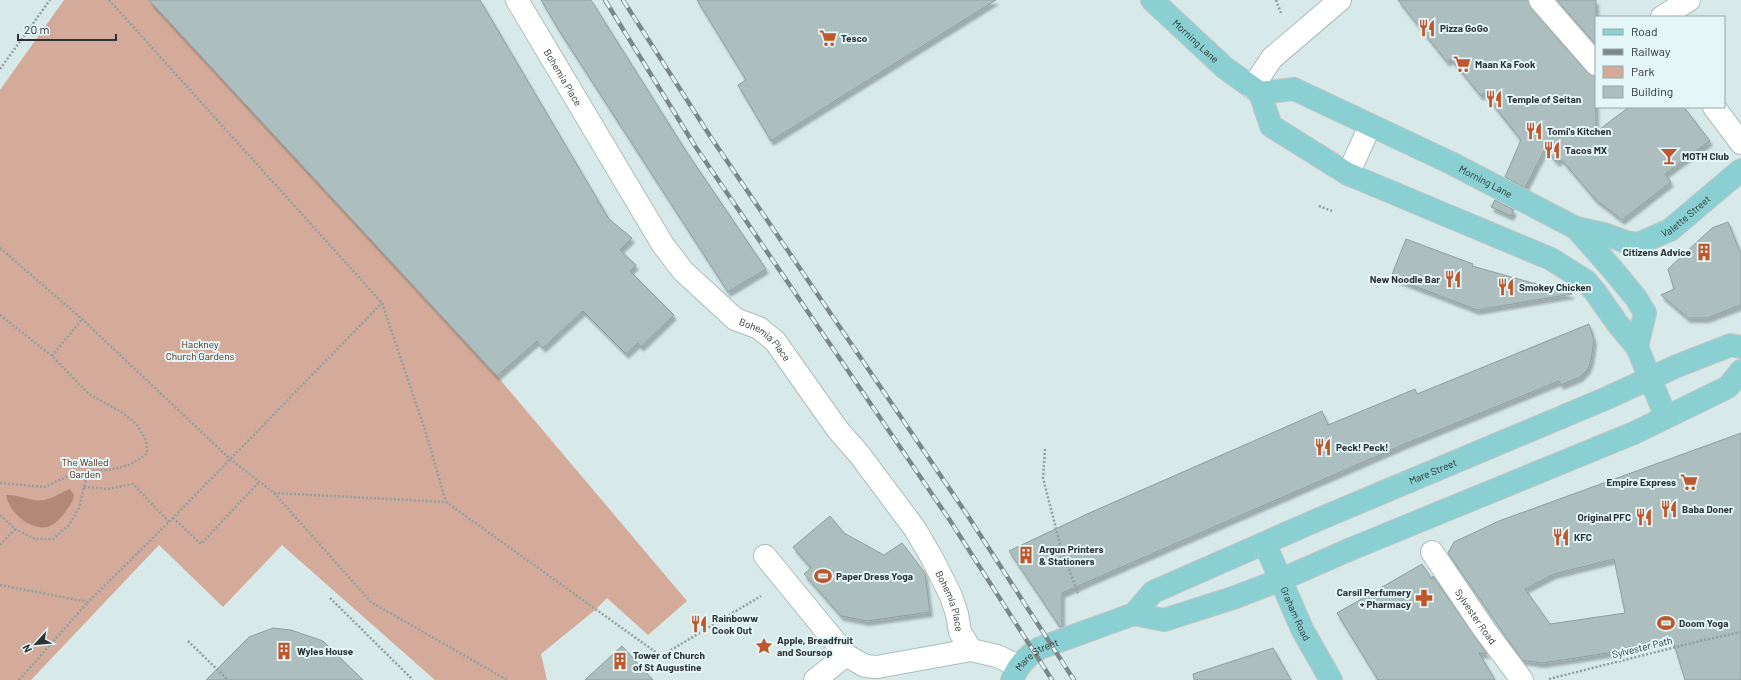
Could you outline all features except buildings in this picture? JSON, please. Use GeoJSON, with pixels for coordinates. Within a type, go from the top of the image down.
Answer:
{"type":"FeatureCollection","features":[{"type":"Feature","properties":{"kind":"main road","name":"Morning Lane"},"geometry":{"type":"LineString","coordinates":[[1152,0],[1225,68],[1256,91],[1294,89],[1451,163],[1576,228],[1636,298],[1645,313],[1637,347]]}},
{"type":"Feature","properties":{"kind":"main road"},"geometry":{"type":"LineString","coordinates":[[1256,91],[1271,126],[1348,174],[1551,259],[1586,281],[1637,347],[1666,417]]}},
{"type":"Feature","properties":{"kind":"main road","name":"Valette Street"},"geometry":{"type":"LineString","coordinates":[[1576,228],[1638,244],[1670,230],[1741,170]]}},
{"type":"Feature","properties":{"kind":"main road","name":"Mare Street"},"geometry":{"type":"LineString","coordinates":[[1015,673],[1028,655],[1040,648],[1134,614],[1152,592],[1317,520],[1607,398],[1650,378],[1732,345],[1741,347]]}},
{"type":"Feature","properties":{"kind":"main road"},"geometry":{"type":"LineString","coordinates":[[1134,614],[1164,620],[1233,598],[1280,580],[1351,549],[1634,433],[1737,382]]}},
{"type":"Feature","properties":{"kind":"main road","name":"Graham Road"},"geometry":{"type":"LineString","coordinates":[[1265,544],[1303,631],[1331,680]]}},
{"type":"Feature","properties":{"kind":"street","name":"Bohemia Place"},"geometry":{"type":"LineString","coordinates":[[517,0],[663,245],[683,271],[735,319],[759,328],[775,341],[838,430],[859,454],[915,529],[932,558],[951,596],[957,614],[960,632],[971,650]]}},
{"type":"Feature","properties":{"kind":"street"},"geometry":{"type":"LineString","coordinates":[[1256,91],[1272,58],[1340,0]]}},
{"type":"Feature","properties":{"kind":"street"},"geometry":{"type":"LineString","coordinates":[[1540,0],[1595,63]]}},
{"type":"Feature","properties":{"kind":"street"},"geometry":{"type":"LineString","coordinates":[[1664,16],[1688,0]]}},
{"type":"Feature","properties":{"kind":"street"},"geometry":{"type":"LineString","coordinates":[[1715,108],[1741,143]]}},
{"type":"Feature","properties":{"kind":"street"},"geometry":{"type":"LineString","coordinates":[[1348,174],[1370,126]]}},
{"type":"Feature","properties":{"kind":"street","name":"Sylvester Road"},"geometry":{"type":"LineString","coordinates":[[1432,552],[1484,629],[1522,680]]}},
{"type":"Feature","properties":{"kind":"street"},"geometry":{"type":"LineString","coordinates":[[765,556],[846,655],[821,675]]}},
{"type":"Feature","properties":{"kind":"street","name":"Mare Street"},"geometry":{"type":"LineString","coordinates":[[846,655],[865,666],[877,667],[971,650],[997,656],[1015,673]]}},
{"type":"Feature","properties":{"kind":"path"},"geometry":{"type":"LineString","coordinates":[[0,69],[50,0]]}},
{"type":"Feature","properties":{"kind":"path"},"geometry":{"type":"LineString","coordinates":[[109,0],[382,303],[425,430],[446,502]]}},
{"type":"Feature","properties":{"kind":"path"},"geometry":{"type":"LineString","coordinates":[[1319,206],[1332,211]]}},
{"type":"Feature","properties":{"kind":"path"},"geometry":{"type":"LineString","coordinates":[[0,248],[82,319],[230,459],[274,493],[371,602],[507,680]]}},
{"type":"Feature","properties":{"kind":"path"},"geometry":{"type":"LineString","coordinates":[[19,680],[88,602],[173,518],[382,303]]}},
{"type":"Feature","properties":{"kind":"path"},"geometry":{"type":"LineString","coordinates":[[0,315],[52,356],[89,394],[123,413],[137,425],[146,440],[147,453],[136,463],[109,470],[88,471],[68,476],[46,487],[0,483]]}},
{"type":"Feature","properties":{"kind":"path"},"geometry":{"type":"LineString","coordinates":[[52,356],[82,319]]}},
{"type":"Feature","properties":{"kind":"path"},"geometry":{"type":"LineString","coordinates":[[1045,449],[1043,478],[1061,548],[1078,593]]}},
{"type":"Feature","properties":{"kind":"path"},"geometry":{"type":"LineString","coordinates":[[0,515],[15,529],[35,539],[53,538],[69,525],[79,508],[88,471]]}},
{"type":"Feature","properties":{"kind":"path"},"geometry":{"type":"LineString","coordinates":[[173,518],[201,544],[259,482]]}},
{"type":"Feature","properties":{"kind":"path"},"geometry":{"type":"LineString","coordinates":[[84,487],[108,489],[133,484],[169,522]]}},
{"type":"Feature","properties":{"kind":"path"},"geometry":{"type":"LineString","coordinates":[[274,493],[446,502],[661,656],[760,596],[766,601]]}},
{"type":"Feature","properties":{"kind":"path"},"geometry":{"type":"LineString","coordinates":[[0,544],[15,529]]}},
{"type":"Feature","properties":{"kind":"path"},"geometry":{"type":"LineString","coordinates":[[0,585],[88,602]]}},
{"type":"Feature","properties":{"kind":"path"},"geometry":{"type":"LineString","coordinates":[[330,598],[413,680]]}},
{"type":"Feature","properties":{"kind":"path","name":"Sylvester Path"},"geometry":{"type":"LineString","coordinates":[[1546,680],[1741,632]]}},
{"type":"Feature","properties":{"kind":"path"},"geometry":{"type":"LineString","coordinates":[[188,641],[228,680]]}},
{"type":"Feature","properties":{"kind":"green space","name":"Hackney Church Gardens"},"geometry":{"type":"Polygon","coordinates":[[[64,0],[149,0],[497,376],[687,601],[648,635],[607,598],[595,610],[541,654],[547,680],[435,680],[282,545],[223,607],[159,545],[31,680],[0,680],[0,90],[64,0]]]}},
{"type":"Feature","properties":{"kind":"shaded area"},"geometry":{"type":"Polygon","coordinates":[[[70,489],[74,495],[73,500],[58,520],[47,527],[34,526],[27,523],[15,513],[6,495],[34,500],[44,500],[70,489]]]}},
{"type":"Feature","properties":{"kind":"railway"},"geometry":{"type":"LineString","coordinates":[[605,0],[695,146],[951,522],[1052,680]]}},
{"type":"Feature","properties":{"kind":"railway"},"geometry":{"type":"LineString","coordinates":[[623,0],[710,136],[966,513],[1074,680]]}},
{"type":"Feature","properties":{"kind":"place","name":"Pizza GoGo"},"geometry":{"type":"Point","coordinates":[1427,28]}},
{"type":"Feature","properties":{"kind":"place","name":"Tesco"},"geometry":{"type":"Point","coordinates":[828,38]}},
{"type":"Feature","properties":{"kind":"place","name":"Maan Ka Fook"},"geometry":{"type":"Point","coordinates":[1462,64]}},
{"type":"Feature","properties":{"kind":"place","name":"Temple of Seitan"},"geometry":{"type":"Point","coordinates":[1494,99]}},
{"type":"Feature","properties":{"kind":"place","name":"Tomi's Kitchen"},"geometry":{"type":"Point","coordinates":[1534,131]}},
{"type":"Feature","properties":{"kind":"place","name":"Tacos MX"},"geometry":{"type":"Point","coordinates":[1552,150]}},
{"type":"Feature","properties":{"kind":"place","name":"MOTH Club"},"geometry":{"type":"Point","coordinates":[1669,156]}},
{"type":"Feature","properties":{"kind":"place","name":"Citizens Advice"},"geometry":{"type":"Point","coordinates":[1704,252]}},
{"type":"Feature","properties":{"kind":"place","name":"New Noodle Bar"},"geometry":{"type":"Point","coordinates":[1453,279]}},
{"type":"Feature","properties":{"kind":"place","name":"Smokey Chicken"},"geometry":{"type":"Point","coordinates":[1506,287]}},
{"type":"Feature","properties":{"kind":"place","name":"Peck! Peck!"},"geometry":{"type":"Point","coordinates":[1323,447]}},
{"type":"Feature","properties":{"kind":"place","name":"Empire Express"},"geometry":{"type":"Point","coordinates":[1689,482]}},
{"type":"Feature","properties":{"kind":"place","name":"Baba Doner"},"geometry":{"type":"Point","coordinates":[1669,509]}},
{"type":"Feature","properties":{"kind":"place","name":"Original PFC"},"geometry":{"type":"Point","coordinates":[1644,517]}},
{"type":"Feature","properties":{"kind":"place","name":"KFC"},"geometry":{"type":"Point","coordinates":[1561,537]}},
{"type":"Feature","properties":{"kind":"place","name":"Argun Printers & Stationers"},"geometry":{"type":"Point","coordinates":[1026,555]}},
{"type":"Feature","properties":{"kind":"place","name":"Paper Dress Yoga"},"geometry":{"type":"Point","coordinates":[823,576]}},
{"type":"Feature","properties":{"kind":"place","name":"Carsil Perfumery + Pharmacy"},"geometry":{"type":"Point","coordinates":[1424,598]}},
{"type":"Feature","properties":{"kind":"place","name":"Doom Yoga"},"geometry":{"type":"Point","coordinates":[1666,623]}},
{"type":"Feature","properties":{"kind":"place","name":"Rainboww Cook Out"},"geometry":{"type":"Point","coordinates":[699,624]}},
{"type":"Feature","properties":{"kind":"place","name":"Apple, Breadfruit and Soursop"},"geometry":{"type":"Point","coordinates":[764,646]}},
{"type":"Feature","properties":{"kind":"place","name":"Wyles House"},"geometry":{"type":"Point","coordinates":[284,651]}},
{"type":"Feature","properties":{"kind":"place","name":"Tower of Church of St Augustine"},"geometry":{"type":"Point","coordinates":[620,661]}},
{"type":"Feature","properties":{"kind":"park label","name":"The Walled Garden"},"geometry":{"type":"Point","coordinates":[85,468]}}]}
